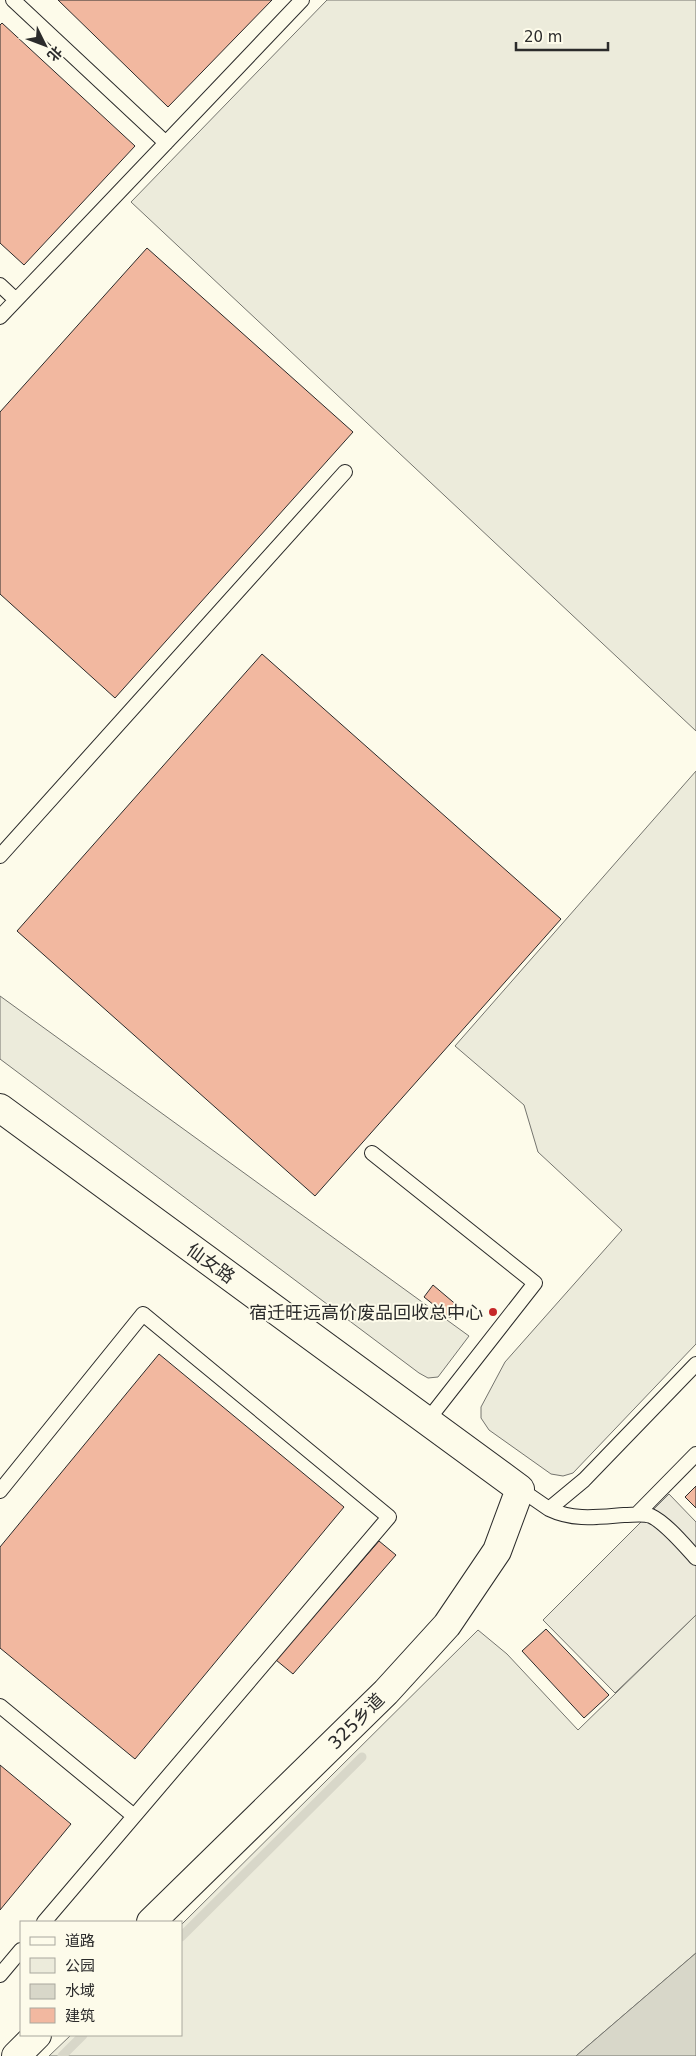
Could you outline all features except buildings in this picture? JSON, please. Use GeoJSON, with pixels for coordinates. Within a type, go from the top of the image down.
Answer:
{"type":"FeatureCollection","features":[{"type":"Feature","properties":{"kind":"street","name":"仙女路"},"geometry":{"type":"LineString","coordinates":[[0,1108],[520,1489]]}},
{"type":"Feature","properties":{"kind":"street","name":"325乡道"},"geometry":{"type":"LineString","coordinates":[[152,1921],[386,1692],[447,1625],[497,1551],[520,1489]]}},
{"type":"Feature","properties":{"kind":"street"},"geometry":{"type":"LineString","coordinates":[[16,2056],[36,2036]]}},
{"type":"Feature","properties":{"kind":"lane"},"geometry":{"type":"LineString","coordinates":[[12,0],[166,143]]}},
{"type":"Feature","properties":{"kind":"lane"},"geometry":{"type":"LineString","coordinates":[[0,316],[302,0]]}},
{"type":"Feature","properties":{"kind":"lane"},"geometry":{"type":"LineString","coordinates":[[0,286],[16,300]]}},
{"type":"Feature","properties":{"kind":"lane"},"geometry":{"type":"LineString","coordinates":[[0,856],[345,472]]}},
{"type":"Feature","properties":{"kind":"lane"},"geometry":{"type":"LineString","coordinates":[[372,1153],[535,1283],[427,1421]]}},
{"type":"Feature","properties":{"kind":"lane"},"geometry":{"type":"LineString","coordinates":[[0,1491],[143,1314],[389,1516],[45,1921]]}},
{"type":"Feature","properties":{"kind":"lane"},"geometry":{"type":"LineString","coordinates":[[549,1510],[584,1480],[696,1364]]}},
{"type":"Feature","properties":{"kind":"lane"},"geometry":{"type":"LineString","coordinates":[[637,1514],[696,1454]]}},
{"type":"Feature","properties":{"kind":"lane"},"geometry":{"type":"LineString","coordinates":[[520,1489],[549,1510],[562,1516],[575,1518],[637,1514],[650,1516],[662,1524],[696,1558]]}},
{"type":"Feature","properties":{"kind":"lane"},"geometry":{"type":"LineString","coordinates":[[0,1706],[134,1816]]}},
{"type":"Feature","properties":{"kind":"lane"},"geometry":{"type":"LineString","coordinates":[[0,1974],[20,1951]]}},
{"type":"Feature","properties":{"kind":"green space"},"geometry":{"type":"Polygon","coordinates":[[[327,0],[696,0],[696,731],[131,202],[327,0]]]}},
{"type":"Feature","properties":{"kind":"green space"},"geometry":{"type":"Polygon","coordinates":[[[696,771],[696,1344],[573,1473],[563,1476],[551,1474],[489,1430],[481,1418],[481,1407],[505,1362],[622,1230],[538,1152],[524,1105],[455,1046],[696,771]]]}},
{"type":"Feature","properties":{"kind":"green space"},"geometry":{"type":"Polygon","coordinates":[[[0,996],[469,1336],[438,1377],[428,1378],[419,1373],[0,1059],[0,996]]]}},
{"type":"Feature","properties":{"kind":"green space"},"geometry":{"type":"Polygon","coordinates":[[[696,1615],[696,1953],[576,2056],[49,2056],[70,2036],[182,2036],[182,1924],[478,1630],[507,1654],[578,1730],[696,1615]]]}},
{"type":"Feature","properties":{"kind":"shaded area"},"geometry":{"type":"Polygon","coordinates":[[[669,1494],[696,1522],[696,1615],[615,1693],[543,1620],[669,1494]]]}},
{"type":"Feature","properties":{"kind":"water"},"geometry":{"type":"Polygon","coordinates":[[[696,1953],[696,2056],[576,2056],[696,1953]]]}},
{"type":"Feature","properties":{"kind":"waterway"},"geometry":{"type":"LineString","coordinates":[[182,1936],[362,1757]]}},
{"type":"Feature","properties":{"kind":"waterway"},"geometry":{"type":"LineString","coordinates":[[62,2056],[82,2036]]}},
{"type":"Feature","properties":{"kind":"place","name":"宿迁旺远高价废品回收总中心"},"geometry":{"type":"Point","coordinates":[493,1312]}}]}
